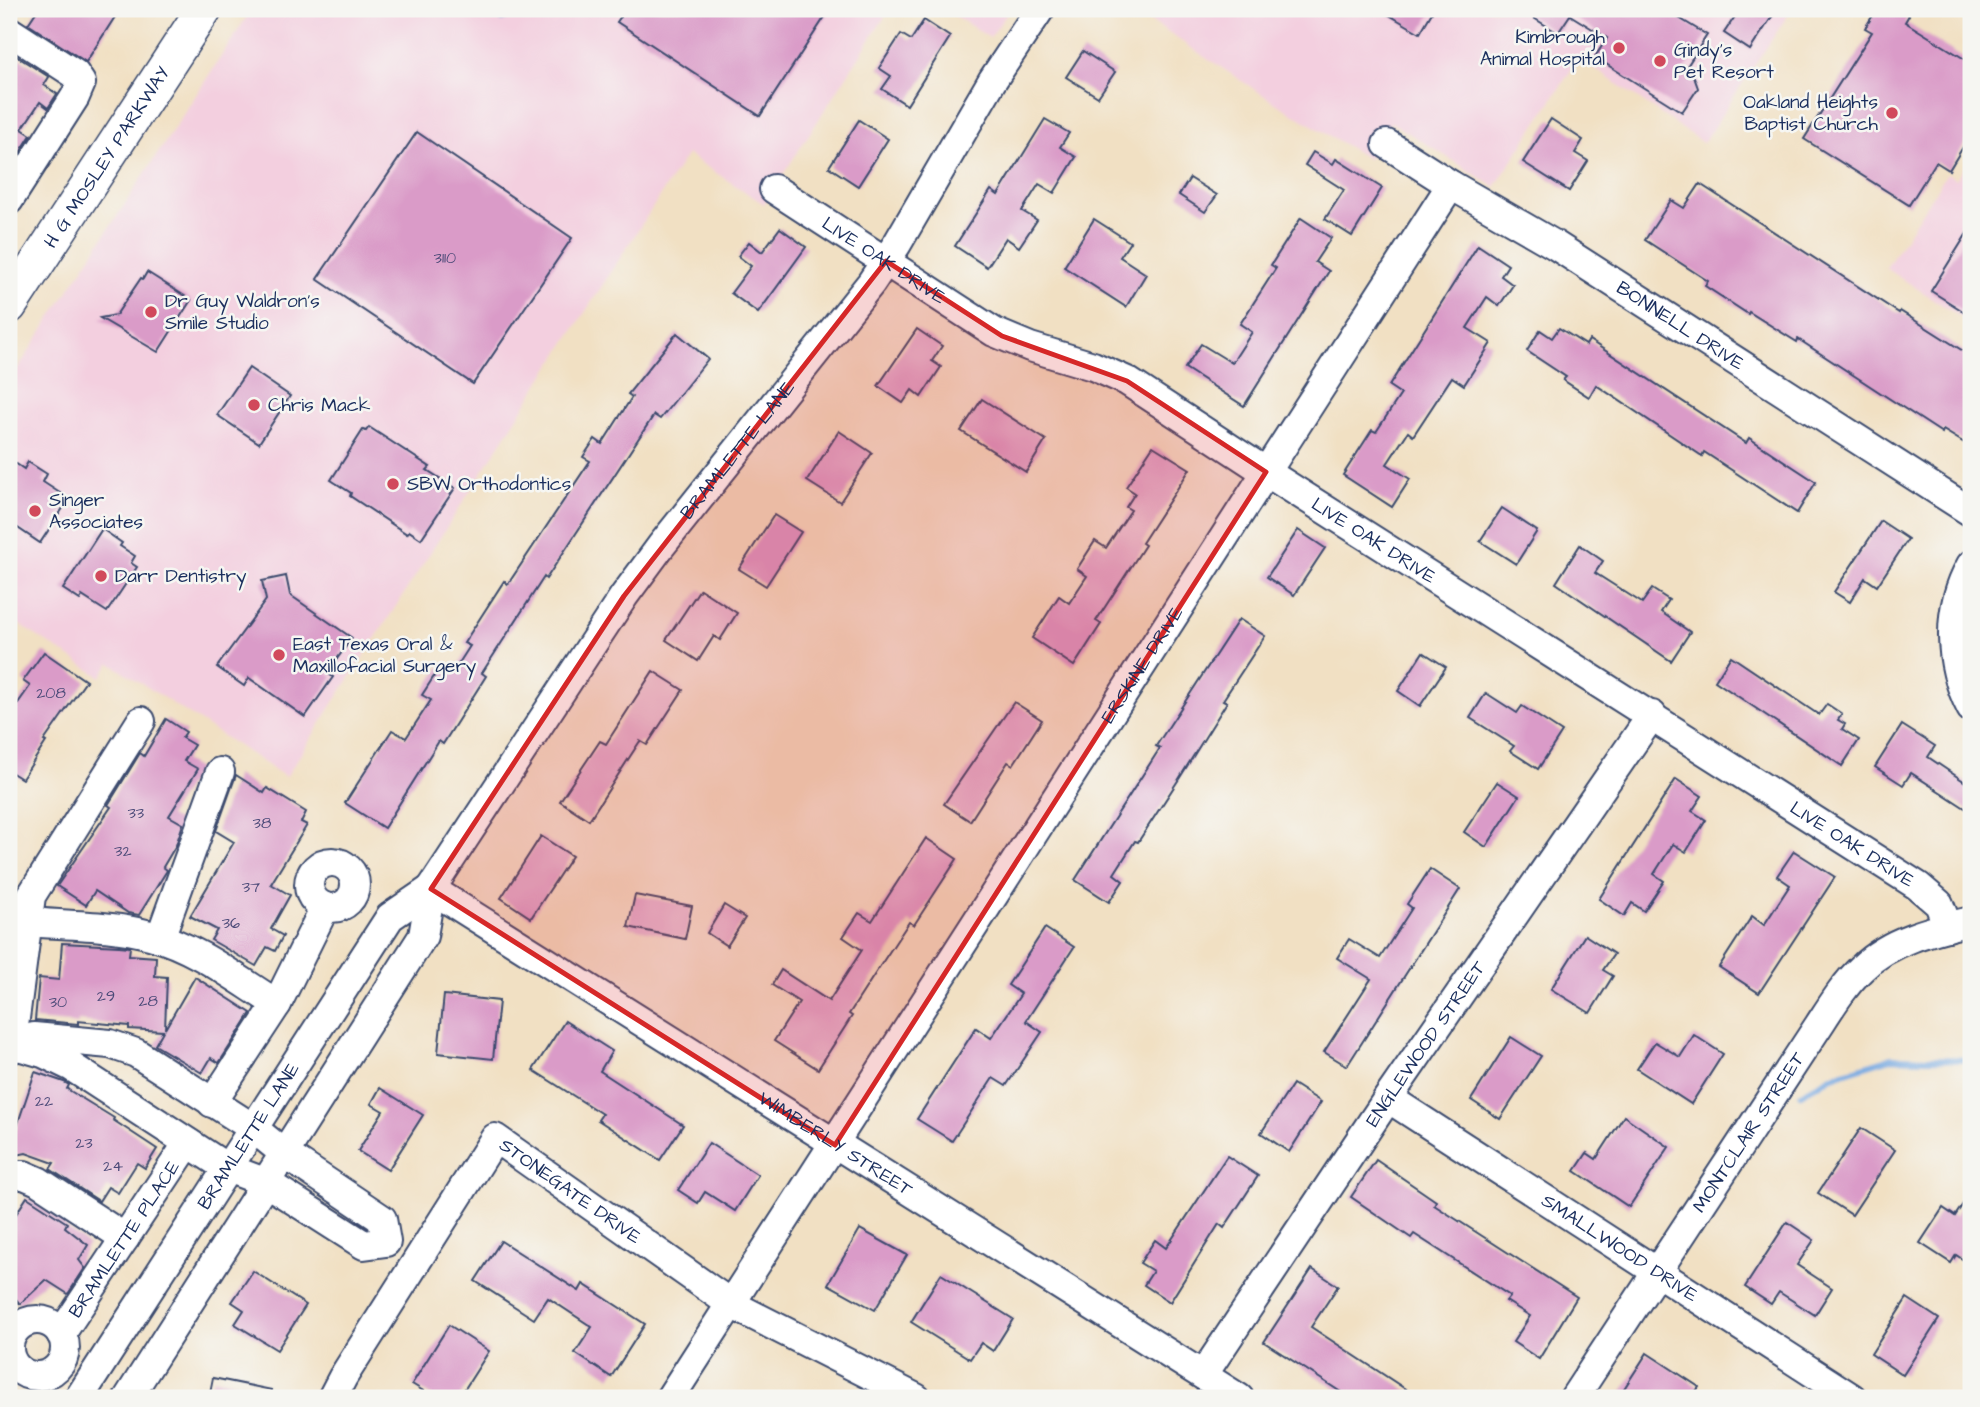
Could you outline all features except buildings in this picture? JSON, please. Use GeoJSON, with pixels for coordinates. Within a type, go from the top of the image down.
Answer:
{"type":"FeatureCollection","features":[{"type":"Feature","properties":{"kind":"main road","name":"H G MOSLEY PARKWAY"},"geometry":{"type":"LineString","coordinates":[[9,306],[204,9]]}},
{"type":"Feature","properties":{"kind":"street","name":"BRAMLETTE LANE"},"geometry":{"type":"LineString","coordinates":[[79,1398],[390,917],[431,889],[589,647],[632,586],[886,261],[992,81],[1040,9]]}},
{"type":"Feature","properties":{"kind":"street"},"geometry":{"type":"LineString","coordinates":[[9,31],[75,74],[81,83],[75,97],[9,200]]}},
{"type":"Feature","properties":{"kind":"street","name":"BONNELL DRIVE"},"geometry":{"type":"LineString","coordinates":[[1387,144],[1451,186],[1555,245],[1971,512]]}},
{"type":"Feature","properties":{"kind":"street","name":"ERSKINE DRIVE"},"geometry":{"type":"LineString","coordinates":[[835,1145],[1451,186]]}},
{"type":"Feature","properties":{"kind":"street","name":"LIVE OAK DRIVE"},"geometry":{"type":"LineString","coordinates":[[774,189],[1002,336],[1030,348],[1093,366],[1127,381],[1918,886],[1959,924]]}},
{"type":"Feature","properties":{"kind":"street"},"geometry":{"type":"LineString","coordinates":[[1971,565],[1957,601],[1953,644],[1957,674],[1971,708]]}},
{"type":"Feature","properties":{"kind":"street","name":"ENGLEWOOD STREET"},"geometry":{"type":"LineString","coordinates":[[1203,1375],[1388,1098],[1652,715]]}},
{"type":"Feature","properties":{"kind":"street"},"geometry":{"type":"LineString","coordinates":[[14,1048],[31,896],[141,721]]}},
{"type":"Feature","properties":{"kind":"street"},"geometry":{"type":"LineString","coordinates":[[160,938],[220,772]]}},
{"type":"Feature","properties":{"kind":"street","name":"BRAMLETTE LANE"},"geometry":{"type":"LineString","coordinates":[[128,1398],[424,936],[431,889]]}},
{"type":"Feature","properties":{"kind":"street","name":"WIMBERLY STREET"},"geometry":{"type":"LineString","coordinates":[[431,889],[1239,1398]]}},
{"type":"Feature","properties":{"kind":"street"},"geometry":{"type":"LineString","coordinates":[[212,1103],[277,1004],[325,907]]}},
{"type":"Feature","properties":{"kind":"street"},"geometry":{"type":"LineString","coordinates":[[28,922],[132,932],[160,938],[191,951],[277,1004]]}},
{"type":"Feature","properties":{"kind":"street","name":"MONTCLAIR STREET"},"geometry":{"type":"LineString","coordinates":[[1574,1398],[1854,975],[1872,958],[1892,947],[1959,924]]}},
{"type":"Feature","properties":{"kind":"street"},"geometry":{"type":"LineString","coordinates":[[14,1048],[34,1037],[92,1042],[123,1047],[136,1053],[253,1128],[285,1154],[382,1219],[386,1242]]}},
{"type":"Feature","properties":{"kind":"street","name":"BRAMLETTE PLACE"},"geometry":{"type":"LineString","coordinates":[[14,1048],[43,1053],[72,1067],[227,1168]]}},
{"type":"Feature","properties":{"kind":"street","name":"SMALLWOOD DRIVE"},"geometry":{"type":"LineString","coordinates":[[1388,1098],[1852,1398]]}},
{"type":"Feature","properties":{"kind":"street","name":"STONEGATE DRIVE"},"geometry":{"type":"LineString","coordinates":[[332,1398],[495,1138],[731,1304]]}},
{"type":"Feature","properties":{"kind":"street","name":"BRAMLETTE PLACE"},"geometry":{"type":"LineString","coordinates":[[61,1334],[188,1143]]}},
{"type":"Feature","properties":{"kind":"street"},"geometry":{"type":"LineString","coordinates":[[670,1398],[835,1145]]}},
{"type":"Feature","properties":{"kind":"street"},"geometry":{"type":"LineString","coordinates":[[227,1168],[267,1183],[364,1245],[386,1242],[417,1261]]}},
{"type":"Feature","properties":{"kind":"street"},"geometry":{"type":"LineString","coordinates":[[9,1175],[24,1175],[38,1181],[125,1238]]}},
{"type":"Feature","properties":{"kind":"street"},"geometry":{"type":"LineString","coordinates":[[731,1304],[916,1398]]}},
{"type":"Feature","properties":{"kind":"highlighted area"},"geometry":{"type":"Polygon","coordinates":[[[886,261],[1002,336],[1127,381],[1266,472],[835,1145],[431,889],[624,596],[886,261]]]}},
{"type":"Feature","properties":{"kind":"shaded area"},"geometry":{"type":"Polygon","coordinates":[[[252,9],[890,9],[764,204],[687,154],[286,777],[110,663],[101,677],[9,618],[9,382],[252,9]]]}},
{"type":"Feature","properties":{"kind":"shaded area"},"geometry":{"type":"Polygon","coordinates":[[[944,9],[1010,9],[990,38],[944,9]]]}},
{"type":"Feature","properties":{"kind":"shaded area"},"geometry":{"type":"Polygon","coordinates":[[[1132,9],[1792,9],[1703,143],[1579,58],[1495,187],[1391,122],[1368,159],[1277,104],[1132,9]]]}},
{"type":"Feature","properties":{"kind":"shaded area"},"geometry":{"type":"Polygon","coordinates":[[[1971,157],[1971,324],[1886,268],[1947,173],[1956,179],[1971,157]]]}},
{"type":"Feature","properties":{"kind":"waterway"},"geometry":{"type":"LineString","coordinates":[[502,19],[517,9]]}},
{"type":"Feature","properties":{"kind":"waterway"},"geometry":{"type":"LineString","coordinates":[[1801,1094],[1833,1076],[1891,1058],[1971,1060]]}},
{"type":"Feature","properties":{"kind":"place","name":"Kimbrough Animal Hospital"},"geometry":{"type":"Point","coordinates":[1619,48]}},
{"type":"Feature","properties":{"kind":"place","name":"Gindy's Pet Resort"},"geometry":{"type":"Point","coordinates":[1660,61]}},
{"type":"Feature","properties":{"kind":"place","name":"Oakland Heights Baptist Church"},"geometry":{"type":"Point","coordinates":[1892,113]}},
{"type":"Feature","properties":{"kind":"place","name":"Dr Guy Waldron's Smile Studio"},"geometry":{"type":"Point","coordinates":[151,312]}},
{"type":"Feature","properties":{"kind":"place","name":"Chris Mack"},"geometry":{"type":"Point","coordinates":[254,405]}},
{"type":"Feature","properties":{"kind":"place","name":"SBW Orthodontics"},"geometry":{"type":"Point","coordinates":[393,484]}},
{"type":"Feature","properties":{"kind":"place","name":"Singer Associates"},"geometry":{"type":"Point","coordinates":[35,511]}},
{"type":"Feature","properties":{"kind":"place","name":"Darr Dentistry"},"geometry":{"type":"Point","coordinates":[101,576]}},
{"type":"Feature","properties":{"kind":"place","name":"East Texas Oral & Maxillofacial Surgery"},"geometry":{"type":"Point","coordinates":[279,655]}}]}
